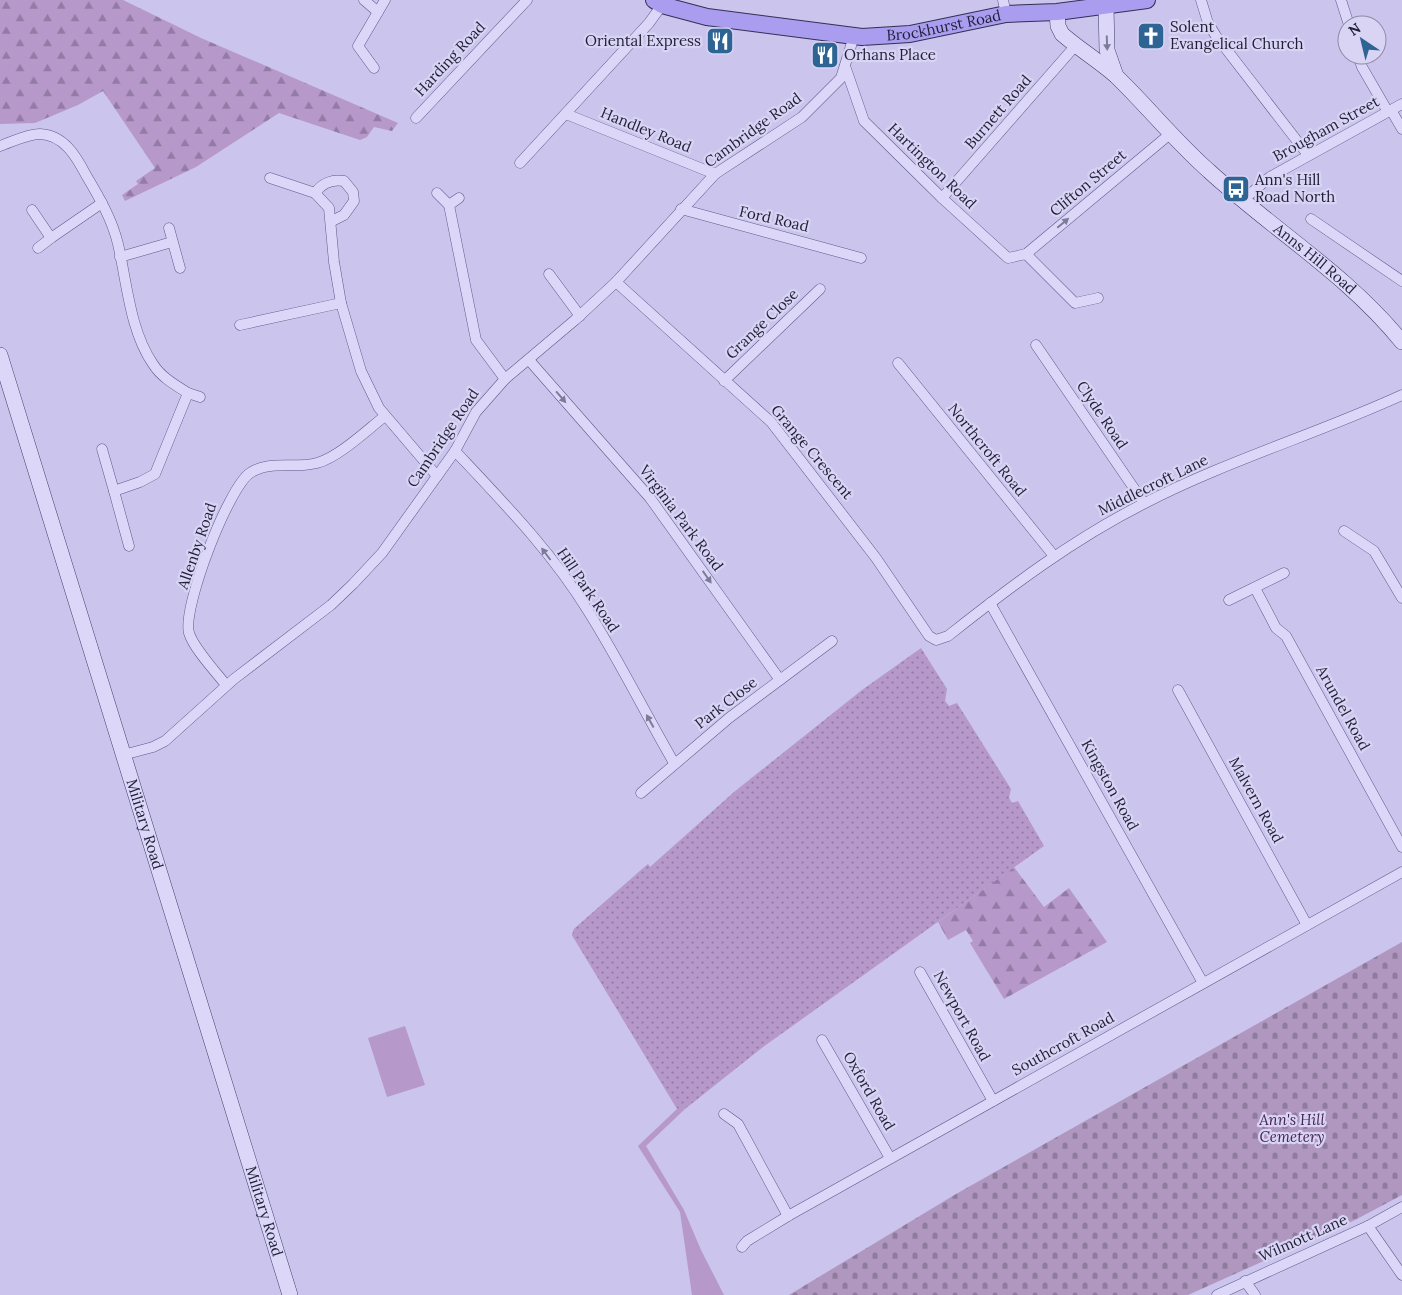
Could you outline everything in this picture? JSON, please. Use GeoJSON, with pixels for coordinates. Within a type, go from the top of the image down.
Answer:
{"type":"FeatureCollection","features":[{"type":"Feature","properties":{"kind":"main road","name":"Brockhurst Road"},"geometry":{"type":"LineString","coordinates":[[658,2],[707,17],[854,36],[910,34],[1004,7],[1056,12],[1147,0]]}},
{"type":"Feature","properties":{"kind":"street"},"geometry":{"type":"LineString","coordinates":[[364,0],[378,12]]}},
{"type":"Feature","properties":{"kind":"street"},"geometry":{"type":"LineString","coordinates":[[374,68],[358,46],[385,0]]}},
{"type":"Feature","properties":{"kind":"street","name":"Harding Road"},"geometry":{"type":"LineString","coordinates":[[416,118],[527,0]]}},
{"type":"Feature","properties":{"kind":"street"},"geometry":{"type":"LineString","coordinates":[[1201,0],[1208,23],[1216,36],[1308,155]]}},
{"type":"Feature","properties":{"kind":"street"},"geometry":{"type":"LineString","coordinates":[[1341,0],[1345,15]]}},
{"type":"Feature","properties":{"kind":"street"},"geometry":{"type":"LineString","coordinates":[[520,163],[649,23],[658,2]]}},
{"type":"Feature","properties":{"kind":"street","name":"Anns Hill Road"},"geometry":{"type":"LineString","coordinates":[[1106,6],[1108,50],[1110,62],[1117,77]]}},
{"type":"Feature","properties":{"kind":"street","name":"Anns Hill Road"},"geometry":{"type":"LineString","coordinates":[[1056,12],[1060,31],[1117,77],[1170,134],[1209,172],[1358,295],[1402,342]]}},
{"type":"Feature","properties":{"kind":"street","name":"Cambridge Road"},"geometry":{"type":"LineString","coordinates":[[123,755],[163,742],[226,685],[331,605],[353,584],[382,553],[454,451],[476,412],[504,378],[529,360],[616,282],[715,174],[802,117],[841,78],[854,36]]}},
{"type":"Feature","properties":{"kind":"street","name":"Burnett Road"},"geometry":{"type":"LineString","coordinates":[[942,198],[1076,45]]}},
{"type":"Feature","properties":{"kind":"street"},"geometry":{"type":"LineString","coordinates":[[1361,65],[1402,129]]}},
{"type":"Feature","properties":{"kind":"street","name":"Hartington Road"},"geometry":{"type":"LineString","coordinates":[[845,66],[864,121],[942,198],[1008,258],[1026,254]]}},
{"type":"Feature","properties":{"kind":"street","name":"Brougham Street"},"geometry":{"type":"LineString","coordinates":[[1243,200],[1270,177],[1402,104]]}},
{"type":"Feature","properties":{"kind":"street","name":"Handley Road"},"geometry":{"type":"LineString","coordinates":[[566,114],[715,174]]}},
{"type":"Feature","properties":{"kind":"street","name":"Clifton Street"},"geometry":{"type":"LineString","coordinates":[[1026,254],[1170,134]]}},
{"type":"Feature","properties":{"kind":"street"},"geometry":{"type":"LineString","coordinates":[[0,146],[32,135],[46,135],[58,140],[74,153],[102,203],[112,227],[134,315],[146,352],[161,374],[188,393],[200,397]]}},
{"type":"Feature","properties":{"kind":"street"},"geometry":{"type":"LineString","coordinates":[[270,178],[315,193],[329,208],[332,221],[334,262],[341,303],[361,371],[375,401],[385,416],[437,476]]}},
{"type":"Feature","properties":{"kind":"street"},"geometry":{"type":"LineString","coordinates":[[315,193],[324,184],[335,180],[344,181],[350,186],[354,197],[352,205],[340,218],[332,221]]}},
{"type":"Feature","properties":{"kind":"street"},"geometry":{"type":"LineString","coordinates":[[436,193],[449,205],[476,340],[504,378]]}},
{"type":"Feature","properties":{"kind":"street"},"geometry":{"type":"LineString","coordinates":[[449,205],[459,198]]}},
{"type":"Feature","properties":{"kind":"street"},"geometry":{"type":"LineString","coordinates":[[38,248],[102,203]]}},
{"type":"Feature","properties":{"kind":"street","name":"Ford Road"},"geometry":{"type":"LineString","coordinates":[[681,209],[861,258]]}},
{"type":"Feature","properties":{"kind":"street"},"geometry":{"type":"LineString","coordinates":[[32,210],[51,238]]}},
{"type":"Feature","properties":{"kind":"street"},"geometry":{"type":"LineString","coordinates":[[1311,219],[1402,281]]}},
{"type":"Feature","properties":{"kind":"street"},"geometry":{"type":"LineString","coordinates":[[169,228],[180,268]]}},
{"type":"Feature","properties":{"kind":"street"},"geometry":{"type":"LineString","coordinates":[[120,257],[172,242]]}},
{"type":"Feature","properties":{"kind":"street"},"geometry":{"type":"LineString","coordinates":[[1026,254],[1075,303],[1098,298]]}},
{"type":"Feature","properties":{"kind":"street"},"geometry":{"type":"LineString","coordinates":[[549,274],[580,316]]}},
{"type":"Feature","properties":{"kind":"street","name":"Grange Crescent"},"geometry":{"type":"LineString","coordinates":[[616,282],[780,433],[876,558],[929,636],[939,640]]}},
{"type":"Feature","properties":{"kind":"street","name":"Grange Close"},"geometry":{"type":"LineString","coordinates":[[724,381],[820,289]]}},
{"type":"Feature","properties":{"kind":"street"},"geometry":{"type":"LineString","coordinates":[[240,325],[341,303]]}},
{"type":"Feature","properties":{"kind":"street","name":"Clyde Road"},"geometry":{"type":"LineString","coordinates":[[1036,345],[1144,503]]}},
{"type":"Feature","properties":{"kind":"street","name":"Military Road"},"geometry":{"type":"LineString","coordinates":[[0,354],[290,1295]]}},
{"type":"Feature","properties":{"kind":"street","name":"Virginia Park Road"},"geometry":{"type":"LineString","coordinates":[[529,360],[650,498],[780,680]]}},
{"type":"Feature","properties":{"kind":"street","name":"Northcroft Road"},"geometry":{"type":"LineString","coordinates":[[898,363],[1054,556]]}},
{"type":"Feature","properties":{"kind":"street"},"geometry":{"type":"LineString","coordinates":[[114,491],[140,482],[155,474],[188,393]]}},
{"type":"Feature","properties":{"kind":"street","name":"Middlecroft Lane"},"geometry":{"type":"LineString","coordinates":[[939,640],[948,636],[1054,556],[1144,503],[1202,476],[1402,395]]}},
{"type":"Feature","properties":{"kind":"street","name":"Allenby Road"},"geometry":{"type":"LineString","coordinates":[[226,685],[191,638],[188,623],[207,552],[235,489],[245,477],[261,468],[311,464],[328,458],[385,416]]}},
{"type":"Feature","properties":{"kind":"street"},"geometry":{"type":"LineString","coordinates":[[102,450],[129,546]]}},
{"type":"Feature","properties":{"kind":"street","name":"Hill Park Road"},"geometry":{"type":"LineString","coordinates":[[454,451],[517,518],[588,610],[674,763]]}},
{"type":"Feature","properties":{"kind":"street"},"geometry":{"type":"LineString","coordinates":[[1344,531],[1374,551],[1402,598]]}},
{"type":"Feature","properties":{"kind":"street"},"geometry":{"type":"LineString","coordinates":[[1229,600],[1284,573]]}},
{"type":"Feature","properties":{"kind":"street","name":"Arundel Road"},"geometry":{"type":"LineString","coordinates":[[1255,588],[1276,628],[1286,636],[1402,847]]}},
{"type":"Feature","properties":{"kind":"street","name":"Kingston Road"},"geometry":{"type":"LineString","coordinates":[[990,603],[1203,983]]}},
{"type":"Feature","properties":{"kind":"street","name":"Park Close"},"geometry":{"type":"LineString","coordinates":[[642,793],[674,763],[832,641]]}},
{"type":"Feature","properties":{"kind":"street","name":"Malvern Road"},"geometry":{"type":"LineString","coordinates":[[1178,690],[1307,925]]}},
{"type":"Feature","properties":{"kind":"street","name":"Southcroft Road"},"geometry":{"type":"LineString","coordinates":[[742,1247],[746,1241],[890,1158],[1402,872]]}},
{"type":"Feature","properties":{"kind":"street","name":"Newport Road"},"geometry":{"type":"LineString","coordinates":[[920,972],[993,1101]]}},
{"type":"Feature","properties":{"kind":"street","name":"Oxford Road"},"geometry":{"type":"LineString","coordinates":[[822,1040],[890,1158]]}},
{"type":"Feature","properties":{"kind":"street"},"geometry":{"type":"LineString","coordinates":[[724,1114],[738,1124],[788,1216]]}},
{"type":"Feature","properties":{"kind":"street","name":"Wilmott Lane"},"geometry":{"type":"LineString","coordinates":[[1217,1295],[1368,1226],[1402,1208]]}},
{"type":"Feature","properties":{"kind":"street"},"geometry":{"type":"LineString","coordinates":[[1368,1226],[1402,1276]]}},
{"type":"Feature","properties":{"kind":"street"},"geometry":{"type":"LineString","coordinates":[[1246,1281],[1255,1295]]}},
{"type":"Feature","properties":{"kind":"green space"},"geometry":{"type":"Polygon","coordinates":[[[0,0],[123,0],[201,38],[398,123],[392,131],[374,127],[367,137],[360,140],[279,113],[196,167],[125,201],[122,195],[138,184],[136,181],[155,168],[103,91],[78,105],[35,123],[0,124],[0,0]]]}},
{"type":"Feature","properties":{"kind":"green space"},"geometry":{"type":"Polygon","coordinates":[[[921,648],[947,689],[945,701],[949,706],[957,703],[1011,789],[1009,798],[1012,803],[1018,801],[1044,846],[763,1047],[685,1109],[678,1109],[572,935],[574,929],[648,864],[650,867],[734,792],[862,690],[921,648]]]}},
{"type":"Feature","properties":{"kind":"green space"},"geometry":{"type":"Polygon","coordinates":[[[648,864],[577,935],[685,1109],[646,1146],[684,1210],[701,1250],[724,1295],[692,1295],[680,1212],[638,1146],[677,1109],[572,935],[574,929],[648,864]]]}},
{"type":"Feature","properties":{"kind":"green space"},"geometry":{"type":"Polygon","coordinates":[[[1014,867],[1044,907],[1069,888],[1107,942],[1004,999],[970,943],[973,941],[966,930],[948,940],[938,922],[1014,867]]]}},
{"type":"Feature","properties":{"kind":"green space","name":"Ann's Hill Cemetery"},"geometry":{"type":"Polygon","coordinates":[[[1402,942],[1402,1195],[1355,1220],[1188,1295],[789,1295],[956,1194],[1402,942]]]}},
{"type":"Feature","properties":{"kind":"green space"},"geometry":{"type":"Polygon","coordinates":[[[405,1026],[425,1085],[387,1097],[368,1038],[405,1026]]]}},
{"type":"Feature","properties":{"kind":"place","name":"Solent Evangelical Church"},"geometry":{"type":"Point","coordinates":[1151,36]}},
{"type":"Feature","properties":{"kind":"place","name":"Oriental Express"},"geometry":{"type":"Point","coordinates":[720,41]}},
{"type":"Feature","properties":{"kind":"place","name":"Orhans Place"},"geometry":{"type":"Point","coordinates":[825,55]}},
{"type":"Feature","properties":{"kind":"place","name":"Ann's Hill Road North"},"geometry":{"type":"Point","coordinates":[1236,189]}}]}
